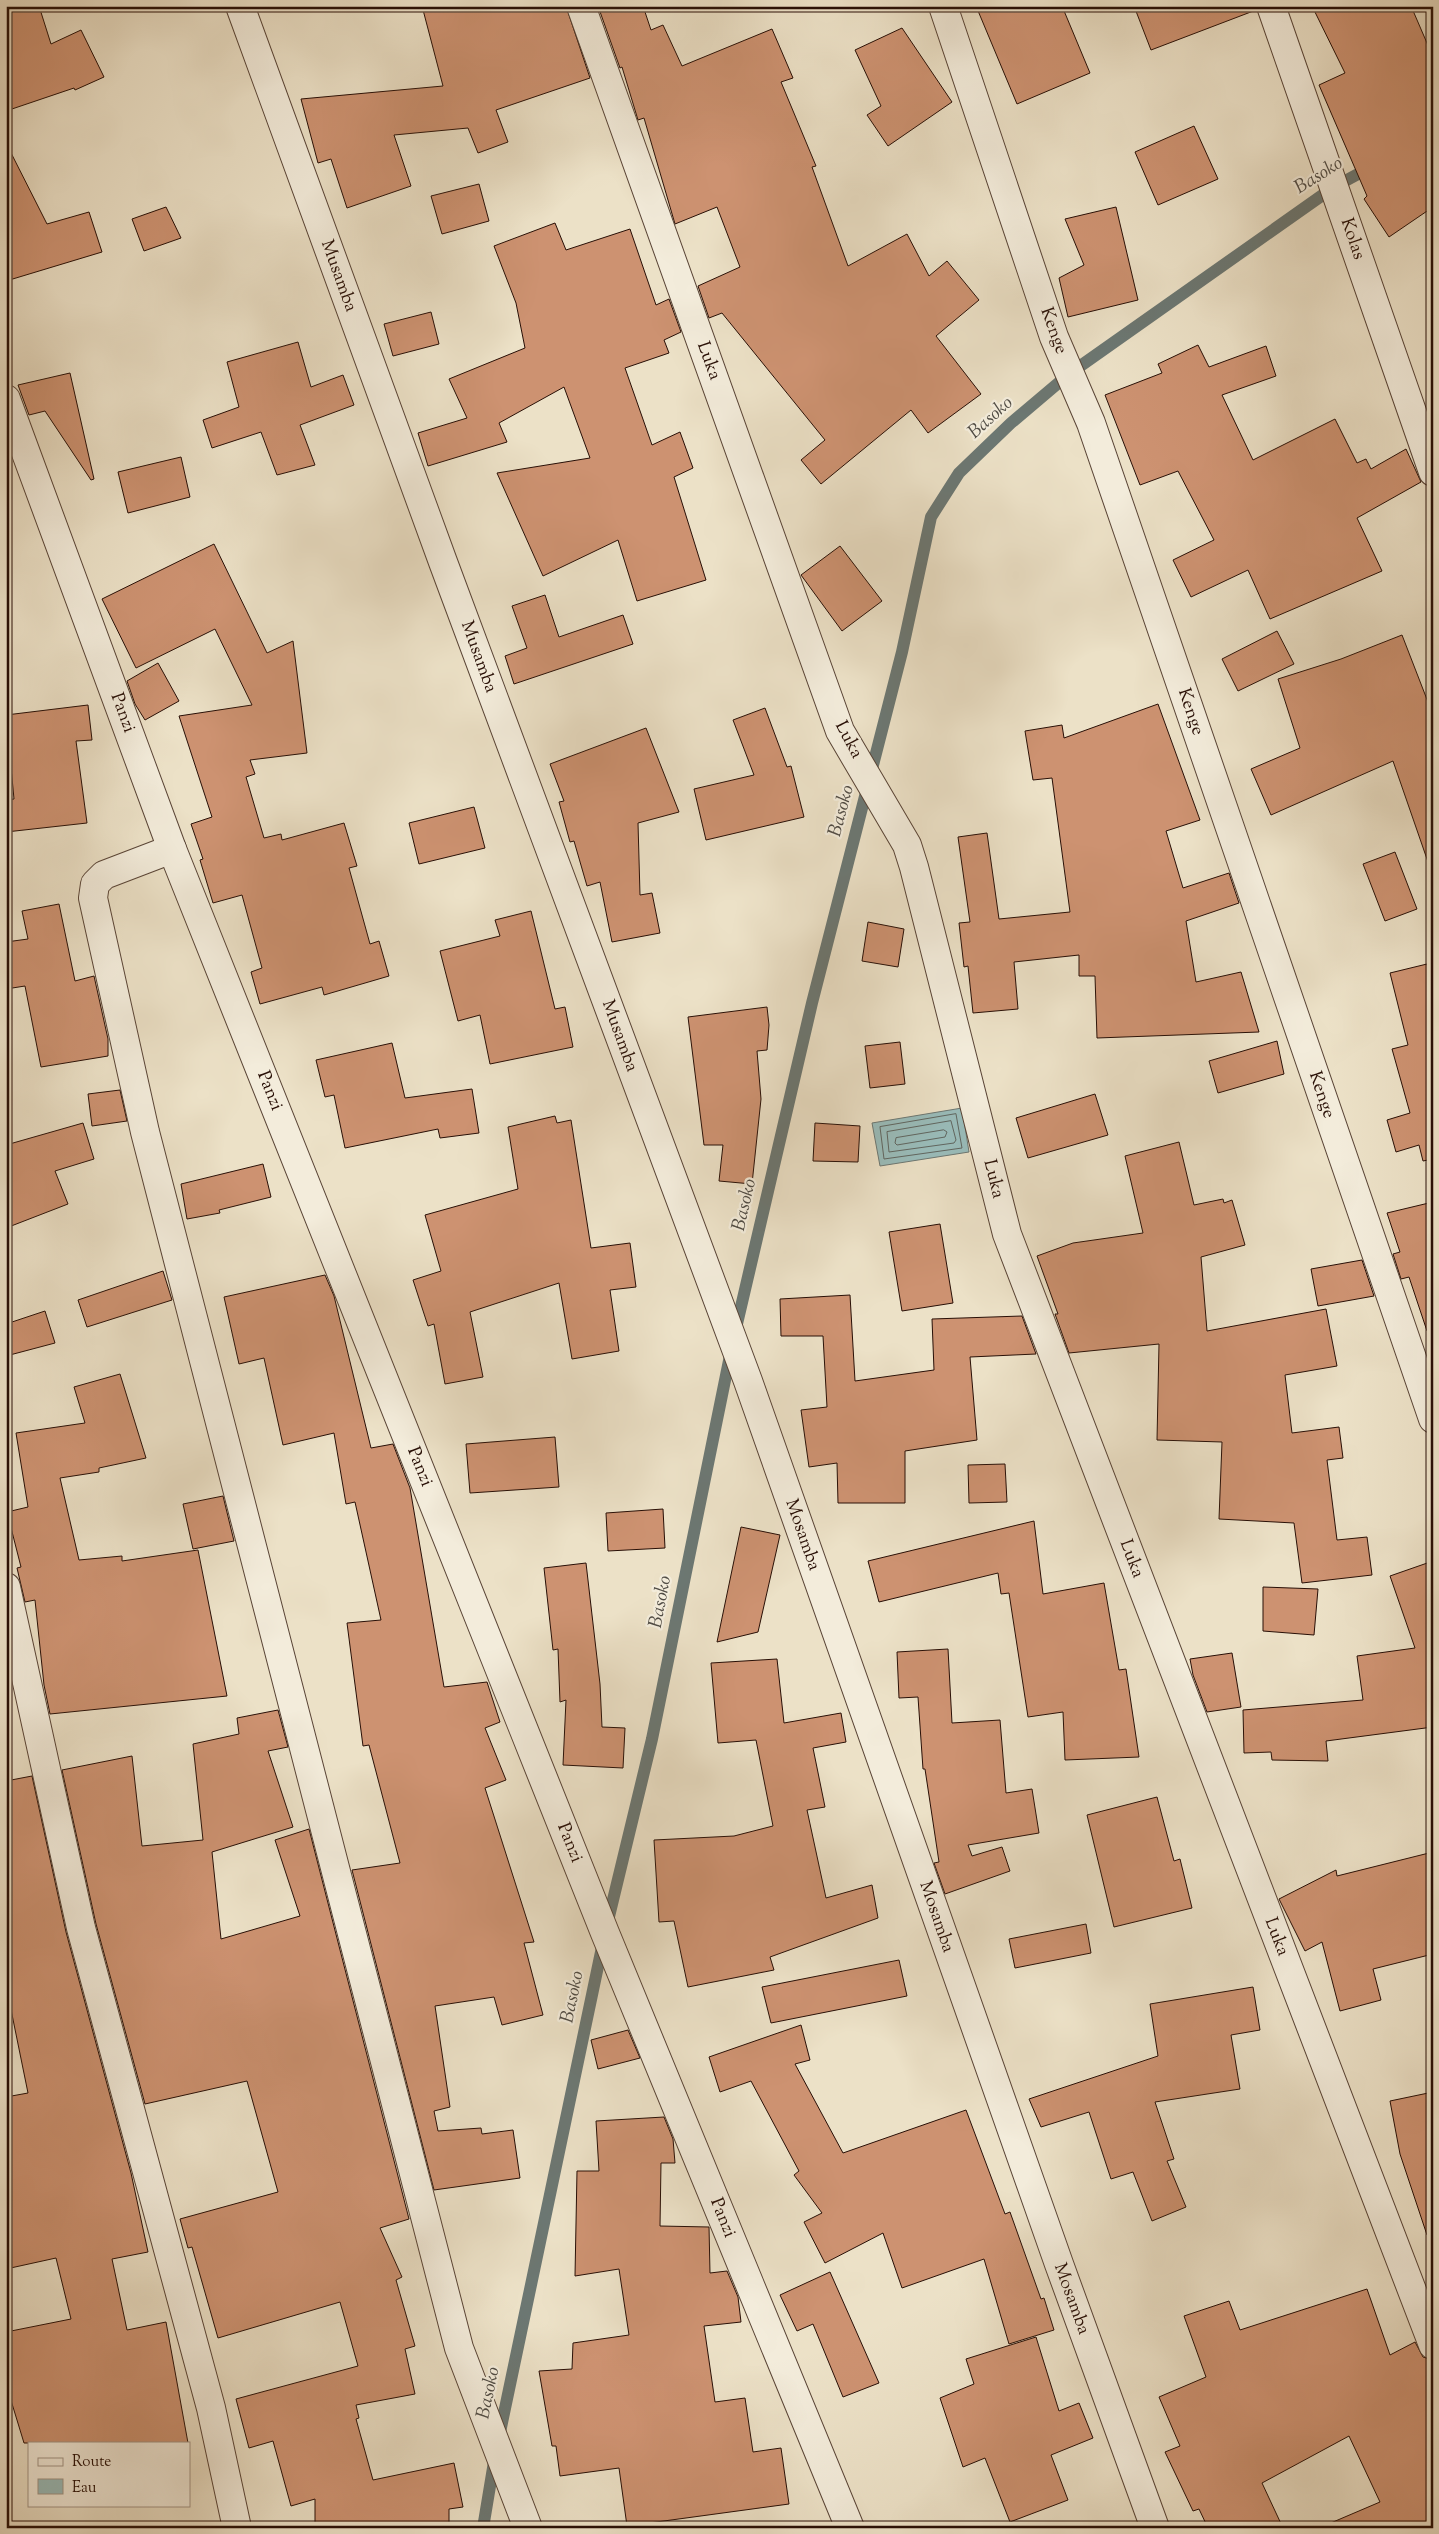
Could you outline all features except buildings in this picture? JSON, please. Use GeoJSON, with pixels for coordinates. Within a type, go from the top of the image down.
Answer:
{"type":"FeatureCollection","features":[{"type":"Feature","properties":{"kind":"street","name":"Musamba"},"geometry":{"type":"LineString","coordinates":[[240,6],[442,562],[720,1306]]}},
{"type":"Feature","properties":{"kind":"street","name":"Luka"},"geometry":{"type":"LineString","coordinates":[[581,6],[840,730],[907,845],[1007,1234],[1433,2345]]}},
{"type":"Feature","properties":{"kind":"street","name":"Kenge"},"geometry":{"type":"LineString","coordinates":[[943,6],[1051,328],[1091,423],[1433,1419]]}},
{"type":"Feature","properties":{"kind":"street","name":"Kolas"},"geometry":{"type":"LineString","coordinates":[[1270,6],[1433,472]]}},
{"type":"Feature","properties":{"kind":"street","name":"Panzi"},"geometry":{"type":"LineString","coordinates":[[6,399],[172,849],[602,1924],[850,2528]]}},
{"type":"Feature","properties":{"kind":"street"},"geometry":{"type":"LineString","coordinates":[[172,849],[104,875],[95,884],[93,898],[147,1141],[459,2348],[528,2528]]}},
{"type":"Feature","properties":{"kind":"street","name":"Mosamba"},"geometry":{"type":"LineString","coordinates":[[720,1306],[1059,2264],[1156,2528]]}},
{"type":"Feature","properties":{"kind":"street"},"geometry":{"type":"LineString","coordinates":[[6,1587],[81,1928],[210,2408],[237,2528]]}},
{"type":"Feature","properties":{"kind":"water"},"geometry":{"type":"Polygon","coordinates":[[[962,1108],[969,1152],[880,1166],[872,1123],[962,1108]]]}},
{"type":"Feature","properties":{"kind":"waterway","name":"Basoko"},"geometry":{"type":"LineString","coordinates":[[499,2437],[605,1933],[652,1739],[733,1341],[812,1003],[902,652],[931,517],[959,473],[1011,423],[1069,374],[1334,187],[1371,167]]}},
{"type":"Feature","properties":{"kind":"waterway","name":"Basoko"},"geometry":{"type":"LineString","coordinates":[[483,2528],[495,2456]]}}]}
